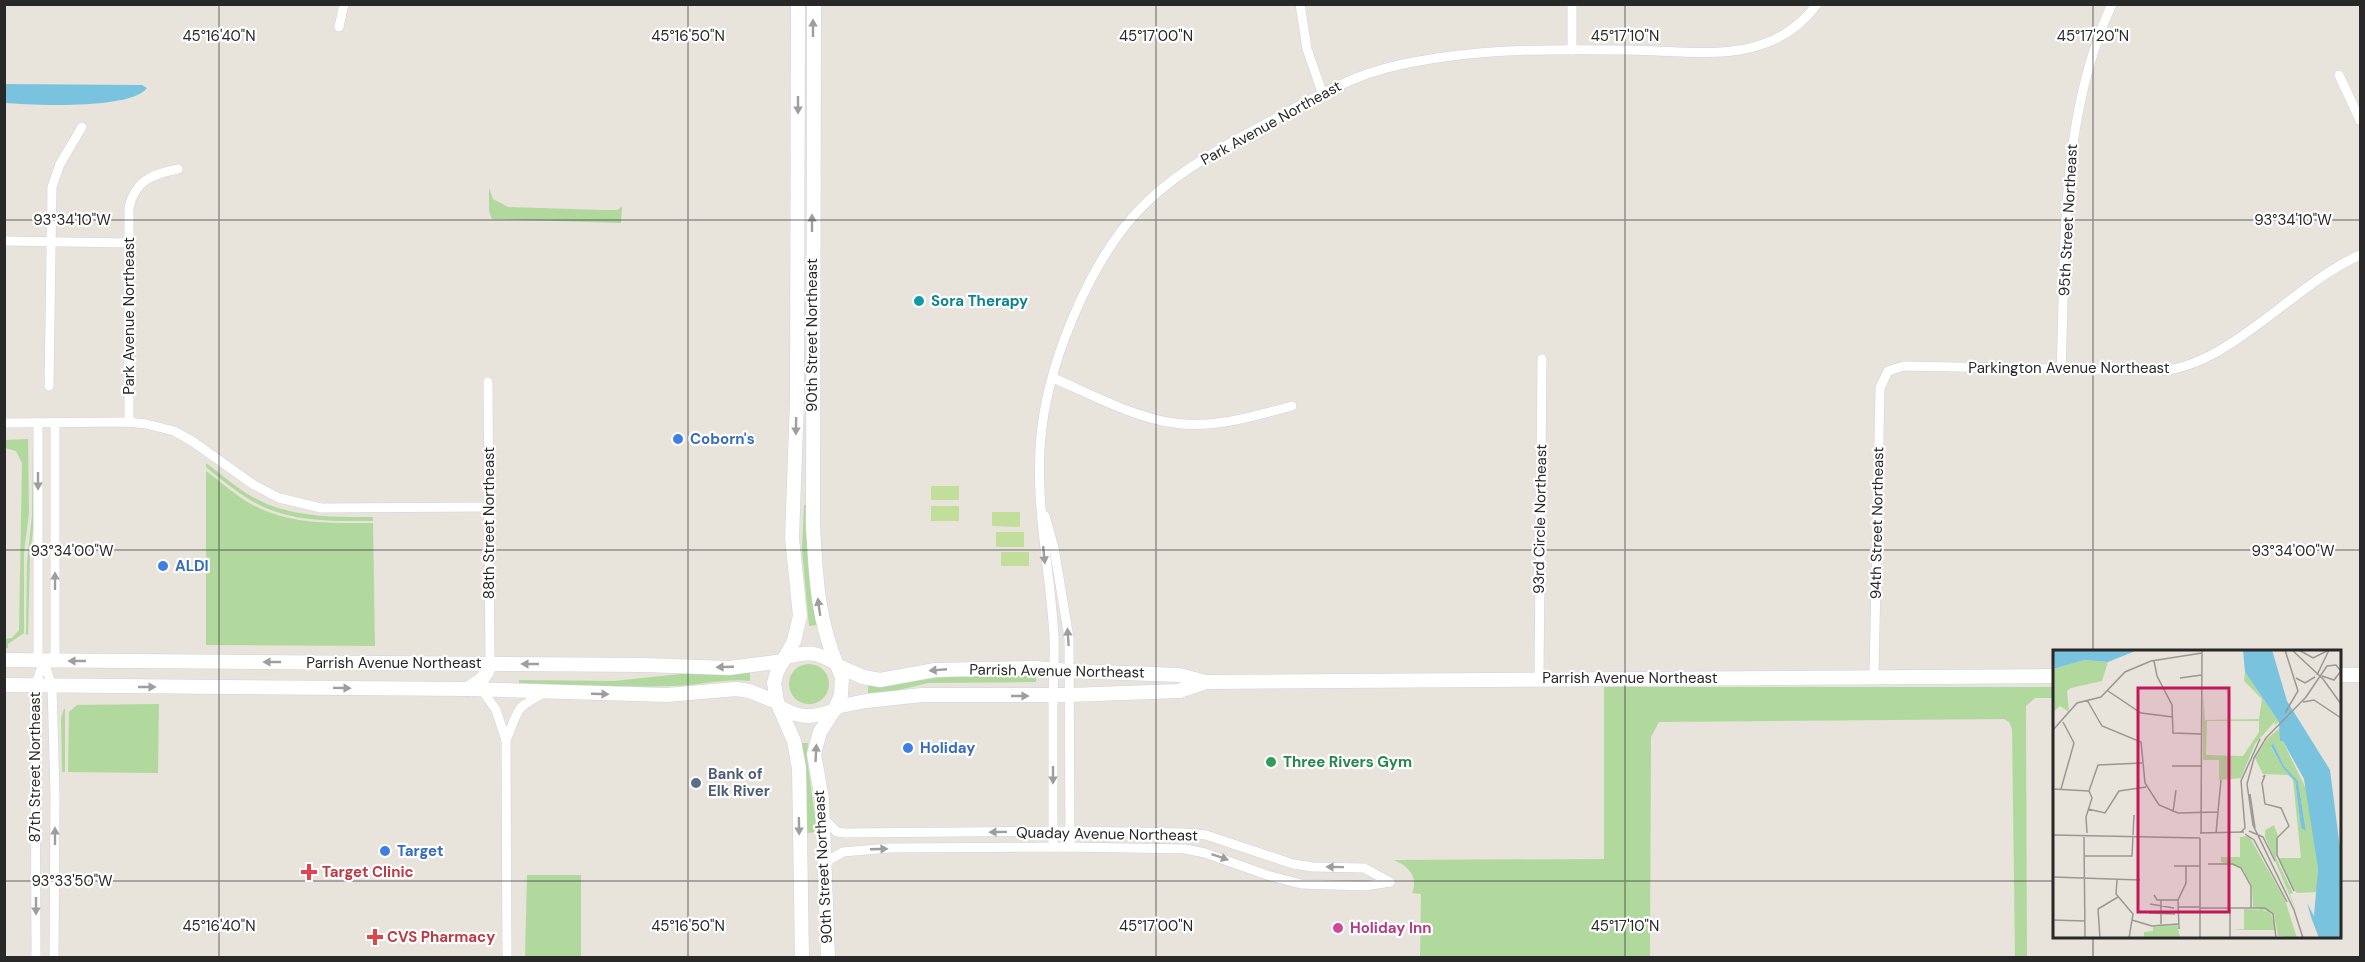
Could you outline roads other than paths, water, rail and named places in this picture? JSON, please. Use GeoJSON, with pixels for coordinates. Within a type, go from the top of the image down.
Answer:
{"type":"FeatureCollection","features":[{"type":"Feature","properties":{"kind":"main road","name":"90th Street Northeast"},"geometry":{"type":"LineString","coordinates":[[785,659],[794,641],[800,616],[792,538],[797,400],[798,4]]}},
{"type":"Feature","properties":{"kind":"main road","name":"90th Street Northeast"},"geometry":{"type":"LineString","coordinates":[[814,4],[813,525],[819,611],[826,639],[837,664]]}},
{"type":"Feature","properties":{"kind":"main road"},"geometry":{"type":"LineString","coordinates":[[809,652],[837,664],[842,687],[836,709],[812,717],[801,717],[778,705],[774,683],[777,672],[785,659],[809,652]]}},
{"type":"Feature","properties":{"kind":"main road","name":"Parrish Avenue Northeast"},"geometry":{"type":"LineString","coordinates":[[4,660],[490,663],[720,668],[785,659]]}},
{"type":"Feature","properties":{"kind":"main road"},"geometry":{"type":"LineString","coordinates":[[467,690],[484,678],[488,673],[490,663]]}},
{"type":"Feature","properties":{"kind":"main road","name":"Parrish Avenue Northeast"},"geometry":{"type":"LineString","coordinates":[[837,664],[863,677],[880,680],[935,670],[1035,668],[1179,675],[1206,682],[2053,676]]}},
{"type":"Feature","properties":{"kind":"main road"},"geometry":{"type":"LineString","coordinates":[[2341,675],[2361,675]]}},
{"type":"Feature","properties":{"kind":"main road","name":"Parrish Avenue Northeast"},"geometry":{"type":"LineString","coordinates":[[836,709],[866,701],[922,695],[1069,695],[1179,691],[1206,682]]}},
{"type":"Feature","properties":{"kind":"main road","name":"Parrish Avenue Northeast"},"geometry":{"type":"LineString","coordinates":[[4,685],[482,690],[667,695],[736,689],[749,691],[778,705]]}},
{"type":"Feature","properties":{"kind":"main road","name":"90th Street Northeast"},"geometry":{"type":"LineString","coordinates":[[778,705],[789,727],[799,768],[802,957]]}},
{"type":"Feature","properties":{"kind":"main road","name":"90th Street Northeast"},"geometry":{"type":"LineString","coordinates":[[828,957],[822,799],[814,754],[820,732],[836,709]]}},
{"type":"Feature","properties":{"kind":"street"},"geometry":{"type":"LineString","coordinates":[[339,27],[344,4]]}},
{"type":"Feature","properties":{"kind":"street"},"geometry":{"type":"LineString","coordinates":[[1300,4],[1307,49],[1322,92]]}},
{"type":"Feature","properties":{"kind":"street"},"geometry":{"type":"LineString","coordinates":[[1572,4],[1572,50]]}},
{"type":"Feature","properties":{"kind":"street","name":"Park Avenue Northeast"},"geometry":{"type":"LineString","coordinates":[[1053,847],[1054,638],[1043,550],[1039,462],[1042,423],[1053,378],[1068,333],[1091,280],[1116,236],[1145,204],[1166,185],[1229,144],[1322,92],[1364,74],[1431,59],[1473,53],[1572,50],[1713,52],[1758,48],[1792,31],[1806,20],[1817,4]]}},
{"type":"Feature","properties":{"kind":"street","name":"95th Street Northeast"},"geometry":{"type":"LineString","coordinates":[[2061,370],[2067,200],[2072,141],[2094,50],[2112,4]]}},
{"type":"Feature","properties":{"kind":"street"},"geometry":{"type":"LineString","coordinates":[[2339,75],[2361,120]]}},
{"type":"Feature","properties":{"kind":"street"},"geometry":{"type":"LineString","coordinates":[[49,386],[52,187],[54,175],[82,127]]}},
{"type":"Feature","properties":{"kind":"street","name":"Park Avenue Northeast"},"geometry":{"type":"LineString","coordinates":[[129,422],[129,208],[135,190],[146,178],[178,169]]}},
{"type":"Feature","properties":{"kind":"street"},"geometry":{"type":"LineString","coordinates":[[4,241],[129,243]]}},
{"type":"Feature","properties":{"kind":"street","name":"Parkington Avenue Northeast"},"geometry":{"type":"LineString","coordinates":[[1888,371],[1904,366],[2160,371],[2187,366],[2227,346],[2315,280],[2361,255]]}},
{"type":"Feature","properties":{"kind":"street","name":"93rd Circle Northeast"},"geometry":{"type":"LineString","coordinates":[[1539,678],[1542,359]]}},
{"type":"Feature","properties":{"kind":"street","name":"94th Street Northeast"},"geometry":{"type":"LineString","coordinates":[[1874,676],[1880,388],[1888,371]]}},
{"type":"Feature","properties":{"kind":"street"},"geometry":{"type":"LineString","coordinates":[[1053,378],[1153,419],[1175,423],[1216,423],[1292,406]]}},
{"type":"Feature","properties":{"kind":"street","name":"88th Street Northeast"},"geometry":{"type":"LineString","coordinates":[[488,382],[490,663]]}},
{"type":"Feature","properties":{"kind":"street"},"geometry":{"type":"LineString","coordinates":[[4,423],[129,422],[174,431],[254,485],[279,498],[305,506],[489,507]]}},
{"type":"Feature","properties":{"kind":"street","name":"87th Street Northeast"},"geometry":{"type":"LineString","coordinates":[[38,423],[46,661],[52,686],[55,795],[54,957]]}},
{"type":"Feature","properties":{"kind":"street","name":"87th Street Northeast"},"geometry":{"type":"LineString","coordinates":[[36,957],[35,686],[46,661],[55,423]]}},
{"type":"Feature","properties":{"kind":"street","name":"Park Avenue Northeast"},"geometry":{"type":"LineString","coordinates":[[1040,496],[1054,548],[1069,638],[1070,847]]}},
{"type":"Feature","properties":{"kind":"street"},"geometry":{"type":"LineString","coordinates":[[482,690],[496,710],[506,740],[507,957]]}},
{"type":"Feature","properties":{"kind":"street"},"geometry":{"type":"LineString","coordinates":[[506,740],[517,711],[530,700],[546,692]]}},
{"type":"Feature","properties":{"kind":"street","name":"Quaday Avenue Northeast"},"geometry":{"type":"LineString","coordinates":[[823,818],[837,832],[845,833],[1070,831],[1206,835],[1293,864],[1313,867],[1364,868],[1390,882],[1365,886],[1301,884],[1267,875],[1205,853],[1185,849],[1070,847],[867,849],[843,852],[824,863]]}},
{"type":"Feature","properties":{"kind":"water"},"geometry":{"type":"Polygon","coordinates":[[[4,84],[142,85],[147,88],[137,95],[122,100],[102,103],[37,105],[5,103],[4,84]]]}},
{"type":"Feature","properties":{"kind":"place","name":"Sora Therapy"},"geometry":{"type":"Point","coordinates":[919,301]}},
{"type":"Feature","properties":{"kind":"place","name":"Coborn's"},"geometry":{"type":"Point","coordinates":[678,439]}},
{"type":"Feature","properties":{"kind":"place","name":"ALDI"},"geometry":{"type":"Point","coordinates":[163,566]}},
{"type":"Feature","properties":{"kind":"place","name":"Holiday"},"geometry":{"type":"Point","coordinates":[908,748]}},
{"type":"Feature","properties":{"kind":"place","name":"Three Rivers Gym"},"geometry":{"type":"Point","coordinates":[1271,762]}},
{"type":"Feature","properties":{"kind":"place","name":"Bank of Elk River"},"geometry":{"type":"Point","coordinates":[696,783]}},
{"type":"Feature","properties":{"kind":"place","name":"Target"},"geometry":{"type":"Point","coordinates":[385,851]}},
{"type":"Feature","properties":{"kind":"place","name":"Target Clinic"},"geometry":{"type":"Point","coordinates":[309,872]}},
{"type":"Feature","properties":{"kind":"place","name":"Holiday Inn"},"geometry":{"type":"Point","coordinates":[1338,928]}},
{"type":"Feature","properties":{"kind":"place","name":"CVS Pharmacy"},"geometry":{"type":"Point","coordinates":[375,937]}}]}
